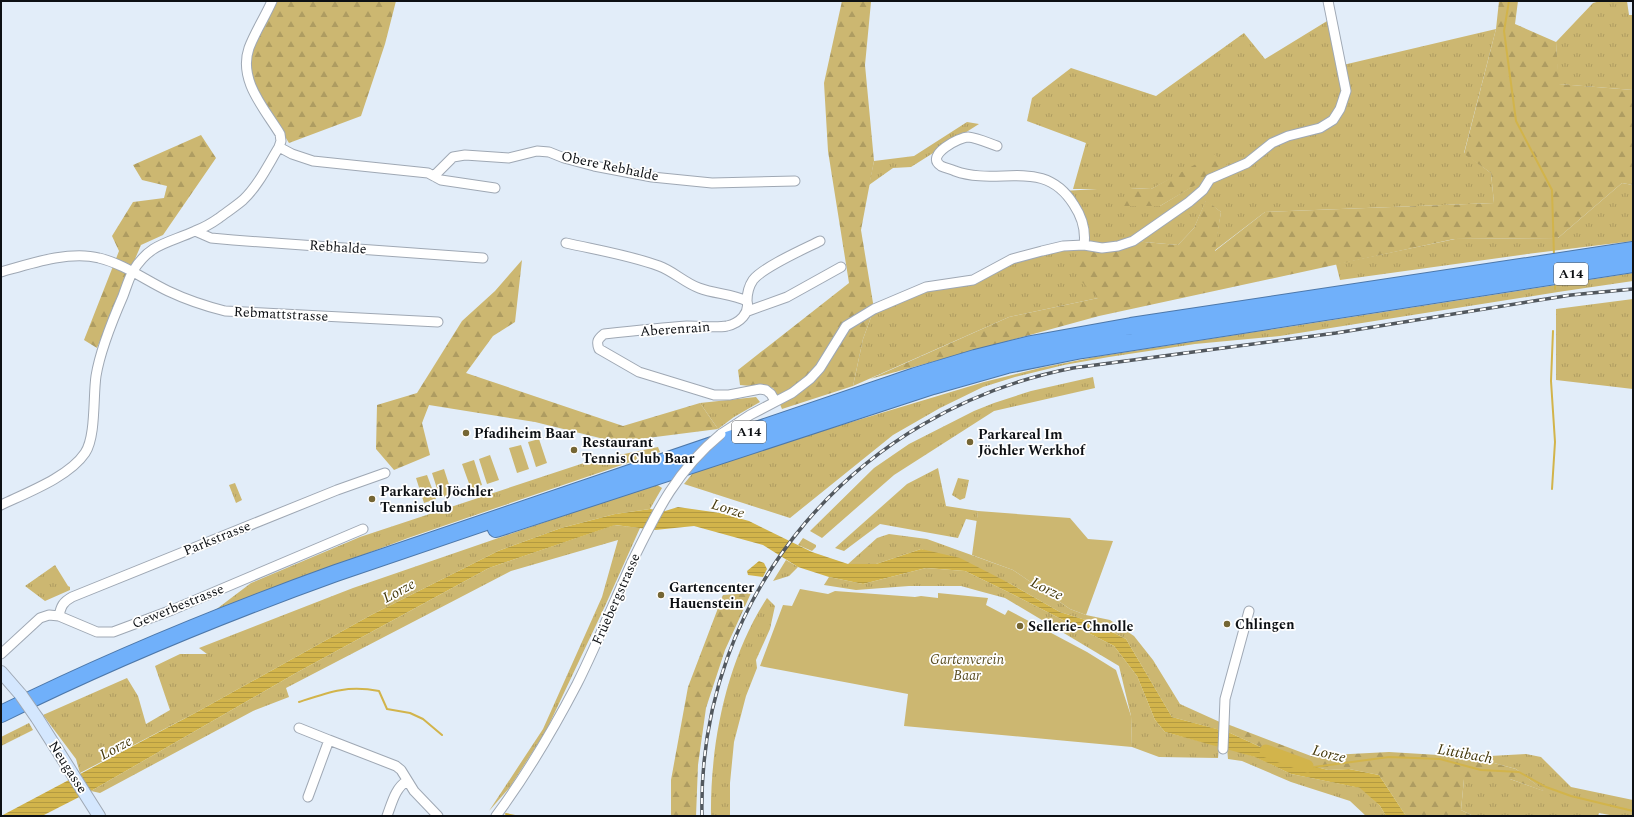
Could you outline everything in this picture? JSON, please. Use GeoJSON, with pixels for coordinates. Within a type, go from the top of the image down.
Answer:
{"type":"FeatureCollection","features":[{"type":"Feature","properties":{"kind":"highway","name":"A14"},"geometry":{"type":"LineString","coordinates":[[1,714],[94,670],[258,601],[329,575],[842,400],[949,366],[1031,344],[1093,332],[1633,250]]}},
{"type":"Feature","properties":{"kind":"highway","name":"A14"},"geometry":{"type":"LineString","coordinates":[[1,726],[179,644],[354,577],[958,378],[1014,364],[1082,350],[1633,264]]}},
{"type":"Feature","properties":{"kind":"street"},"geometry":{"type":"LineString","coordinates":[[1,505],[55,478],[79,460],[87,450],[91,440],[96,374],[116,313],[133,271],[144,257],[155,247],[168,240],[195,231],[218,218],[243,200],[254,188],[279,147],[281,140],[280,134],[249,84],[246,70],[249,49],[272,1]]}},
{"type":"Feature","properties":{"kind":"street","name":"Früebergstrasse"},"geometry":{"type":"LineString","coordinates":[[496,816],[536,757],[563,711],[584,669],[632,562],[667,494],[691,462],[721,434],[750,414],[792,393],[810,379],[820,368],[846,326],[874,309],[926,287],[973,280],[1012,259],[1063,246],[1084,245],[1102,248],[1133,242],[1189,202],[1203,190],[1210,179],[1247,163],[1272,143],[1288,136],[1320,128],[1333,120],[1340,109],[1346,91],[1328,1]]}},
{"type":"Feature","properties":{"kind":"street"},"geometry":{"type":"LineString","coordinates":[[997,146],[972,138],[963,138],[943,148],[938,154],[937,160],[941,166],[971,176],[1034,176],[1041,177],[1056,185],[1071,200],[1078,211],[1085,236],[1084,245]]}},
{"type":"Feature","properties":{"kind":"street"},"geometry":{"type":"LineString","coordinates":[[279,147],[292,154],[313,161],[428,173],[441,180],[495,188]]}},
{"type":"Feature","properties":{"kind":"street","name":"Obere Rebhalde"},"geometry":{"type":"LineString","coordinates":[[434,176],[453,157],[465,155],[509,158],[537,151],[549,152],[564,158],[594,166],[652,177],[712,183],[795,181]]}},
{"type":"Feature","properties":{"kind":"street","name":"Rebhalde"},"geometry":{"type":"LineString","coordinates":[[195,231],[211,238],[483,258]]}},
{"type":"Feature","properties":{"kind":"street"},"geometry":{"type":"LineString","coordinates":[[820,241],[762,271],[753,280],[747,293],[748,311],[787,297],[841,267]]}},
{"type":"Feature","properties":{"kind":"street"},"geometry":{"type":"LineString","coordinates":[[566,243],[643,260],[661,267],[700,289],[747,301]]}},
{"type":"Feature","properties":{"kind":"street","name":"Rebmattstrasse"},"geometry":{"type":"LineString","coordinates":[[1,272],[59,257],[98,257],[133,271],[167,290],[198,304],[225,311],[438,322]]}},
{"type":"Feature","properties":{"kind":"street","name":"Aberenrain"},"geometry":{"type":"LineString","coordinates":[[748,311],[747,314],[739,321],[728,326],[688,326],[604,334],[599,338],[597,343],[599,349],[639,372],[714,394],[729,395],[760,389],[766,390],[771,394],[775,401]]}},
{"type":"Feature","properties":{"kind":"street","name":"Parkstrasse"},"geometry":{"type":"LineString","coordinates":[[59,616],[61,607],[65,601],[72,597],[330,493],[385,473]]}},
{"type":"Feature","properties":{"kind":"street","name":"Gewerbestrasse"},"geometry":{"type":"LineString","coordinates":[[1,654],[40,618],[50,615],[59,616],[97,632],[114,632],[172,610],[363,529]]}},
{"type":"Feature","properties":{"kind":"street"},"geometry":{"type":"LineString","coordinates":[[1223,749],[1225,698],[1249,611]]}},
{"type":"Feature","properties":{"kind":"street","name":"Neugasse"},"geometry":{"type":"LineString","coordinates":[[1,672],[21,695],[37,718],[99,816]]}},
{"type":"Feature","properties":{"kind":"street"},"geometry":{"type":"LineString","coordinates":[[299,728],[396,766],[401,770],[414,791],[438,816]]}},
{"type":"Feature","properties":{"kind":"street"},"geometry":{"type":"LineString","coordinates":[[308,797],[329,740]]}},
{"type":"Feature","properties":{"kind":"street"},"geometry":{"type":"LineString","coordinates":[[387,816],[396,792],[402,784],[407,781]]}},
{"type":"Feature","properties":{"kind":"green space"},"geometry":{"type":"Polygon","coordinates":[[[272,1],[396,1],[385,44],[361,116],[289,143],[243,70],[272,1]]]}},
{"type":"Feature","properties":{"kind":"green space"},"geometry":{"type":"Polygon","coordinates":[[[842,1],[985,1],[871,2],[865,65],[874,161],[861,230],[874,309],[863,339],[853,386],[782,409],[773,388],[740,385],[738,370],[849,283],[828,151],[824,83],[842,1]]]}},
{"type":"Feature","properties":{"kind":"green space"},"geometry":{"type":"Polygon","coordinates":[[[1499,1],[1518,1],[1515,24],[1556,42],[1559,84],[1633,90],[1633,185],[1622,183],[1558,238],[1454,239],[1099,316],[870,379],[1009,317],[1098,298],[1082,282],[1078,263],[1084,245],[1133,241],[1178,245],[1194,228],[1206,200],[1221,212],[1215,251],[1265,212],[1494,203],[1491,173],[1464,154],[1496,29],[1499,1]]]}},
{"type":"Feature","properties":{"kind":"green space"},"geometry":{"type":"Polygon","coordinates":[[[1600,1],[1627,1],[1629,15],[1633,15],[1633,90],[1558,84],[1556,42],[1593,3],[1600,1]]]}},
{"type":"Feature","properties":{"kind":"green space"},"geometry":{"type":"Polygon","coordinates":[[[1332,18],[1343,65],[1496,29],[1464,153],[1491,173],[1494,203],[1265,212],[1214,251],[1221,212],[1206,201],[1194,228],[1178,245],[1133,241],[1098,298],[1009,317],[853,386],[863,339],[874,309],[912,293],[956,284],[1002,264],[1084,245],[1085,235],[1063,191],[1097,189],[1073,189],[1086,143],[1027,121],[1032,98],[1071,68],[1156,96],[1244,33],[1265,59],[1332,18]],[[1228,165],[1180,174],[1151,189],[1130,188],[1160,206],[1228,165]]]}},
{"type":"Feature","properties":{"kind":"green space"},"geometry":{"type":"Polygon","coordinates":[[[967,122],[979,124],[911,167],[893,168],[869,185],[874,161],[914,156],[967,122]]]}},
{"type":"Feature","properties":{"kind":"green space"},"geometry":{"type":"Polygon","coordinates":[[[201,135],[216,158],[163,235],[141,245],[97,348],[84,340],[119,251],[112,236],[133,202],[164,198],[167,186],[142,180],[133,165],[201,135]]]}},
{"type":"Feature","properties":{"kind":"green space"},"geometry":{"type":"Polygon","coordinates":[[[1214,154],[1228,166],[1160,206],[1124,206],[1129,188],[1151,189],[1214,154]]]}},
{"type":"Feature","properties":{"kind":"green space"},"geometry":{"type":"Polygon","coordinates":[[[1622,183],[1633,185],[1633,241],[1340,280],[1336,264],[1455,239],[1558,238],[1622,183]]]}},
{"type":"Feature","properties":{"kind":"green space"},"geometry":{"type":"Polygon","coordinates":[[[522,260],[515,322],[493,336],[466,373],[623,426],[700,403],[718,429],[616,442],[535,422],[429,405],[422,423],[430,455],[394,470],[376,449],[377,405],[417,393],[462,321],[495,291],[522,260]]]}},
{"type":"Feature","properties":{"kind":"green space"},"geometry":{"type":"Polygon","coordinates":[[[1633,273],[1633,281],[1280,336],[1195,344],[1109,357],[1064,365],[1015,377],[983,387],[940,408],[893,435],[790,518],[684,484],[696,469],[984,382],[1040,368],[1095,357],[1633,273]]]}},
{"type":"Feature","properties":{"kind":"green space"},"geometry":{"type":"Polygon","coordinates":[[[1633,299],[1633,389],[1556,380],[1556,309],[1633,299]]]}},
{"type":"Feature","properties":{"kind":"green space"},"geometry":{"type":"Polygon","coordinates":[[[1093,377],[1095,388],[994,411],[894,475],[822,538],[810,531],[874,468],[909,444],[974,411],[994,403],[1031,391],[1093,377]]]}},
{"type":"Feature","properties":{"kind":"green space"},"geometry":{"type":"Polygon","coordinates":[[[756,397],[760,402],[734,417],[718,429],[700,403],[756,397]]]}},
{"type":"Feature","properties":{"kind":"green space"},"geometry":{"type":"Polygon","coordinates":[[[539,439],[547,463],[536,467],[528,442],[539,439]]]}},
{"type":"Feature","properties":{"kind":"green space"},"geometry":{"type":"Polygon","coordinates":[[[521,445],[529,469],[517,473],[509,448],[521,445]]]}},
{"type":"Feature","properties":{"kind":"green space"},"geometry":{"type":"Polygon","coordinates":[[[658,447],[660,452],[408,538],[214,611],[251,583],[360,537],[590,461],[658,447]]]}},
{"type":"Feature","properties":{"kind":"green space"},"geometry":{"type":"Polygon","coordinates":[[[490,455],[499,480],[487,484],[479,459],[490,455]]]}},
{"type":"Feature","properties":{"kind":"green space"},"geometry":{"type":"Polygon","coordinates":[[[474,460],[482,485],[471,489],[462,464],[474,460]]]}},
{"type":"Feature","properties":{"kind":"green space"},"geometry":{"type":"Polygon","coordinates":[[[938,468],[946,506],[978,511],[977,521],[966,519],[958,538],[880,524],[844,551],[835,548],[907,484],[938,468]]]}},
{"type":"Feature","properties":{"kind":"green space"},"geometry":{"type":"Polygon","coordinates":[[[444,469],[452,494],[440,498],[432,473],[444,469]]]}},
{"type":"Feature","properties":{"kind":"green space"},"geometry":{"type":"Polygon","coordinates":[[[427,475],[436,499],[424,503],[416,478],[427,475]]]}},
{"type":"Feature","properties":{"kind":"green space"},"geometry":{"type":"Polygon","coordinates":[[[958,478],[969,480],[965,498],[960,500],[952,495],[958,478]]]}},
{"type":"Feature","properties":{"kind":"green space"},"geometry":{"type":"Polygon","coordinates":[[[235,483],[242,500],[236,503],[229,485],[235,483]]]}},
{"type":"Feature","properties":{"kind":"green space"},"geometry":{"type":"Polygon","coordinates":[[[656,484],[662,488],[650,509],[615,514],[561,528],[498,551],[371,615],[195,713],[80,773],[76,759],[43,715],[127,678],[138,696],[146,724],[170,710],[155,666],[180,654],[207,654],[199,648],[353,588],[656,484]]]}},
{"type":"Feature","properties":{"kind":"green space"},"geometry":{"type":"Polygon","coordinates":[[[978,511],[1070,518],[1088,539],[1113,541],[1086,615],[1070,609],[1013,570],[972,555],[978,511]]]}},
{"type":"Feature","properties":{"kind":"green space"},"geometry":{"type":"Polygon","coordinates":[[[614,525],[640,528],[546,731],[510,787],[489,811],[543,729],[602,597],[618,540],[511,571],[286,688],[289,697],[253,711],[100,793],[91,791],[296,673],[489,568],[614,525]]]}},
{"type":"Feature","properties":{"kind":"green space"},"geometry":{"type":"Polygon","coordinates":[[[889,534],[927,539],[1013,570],[1070,609],[1086,615],[1110,620],[1134,636],[1153,660],[1180,704],[1222,723],[1220,730],[1172,717],[1126,639],[1092,622],[1060,612],[1009,583],[921,549],[876,564],[848,564],[877,538],[889,534]]]}},
{"type":"Feature","properties":{"kind":"green space"},"geometry":{"type":"Polygon","coordinates":[[[803,538],[816,545],[812,551],[798,545],[803,538]]]}},
{"type":"Feature","properties":{"kind":"green space"},"geometry":{"type":"Polygon","coordinates":[[[786,560],[798,567],[789,576],[773,581],[786,560]]]}},
{"type":"Feature","properties":{"kind":"green space"},"geometry":{"type":"Polygon","coordinates":[[[55,565],[70,587],[70,590],[45,601],[25,586],[55,565]]]}},
{"type":"Feature","properties":{"kind":"green space"},"geometry":{"type":"Polygon","coordinates":[[[926,568],[965,571],[1114,646],[1137,676],[1155,720],[1165,732],[1219,746],[1218,758],[1159,757],[1132,747],[1131,716],[1119,666],[1005,598],[961,586],[909,586],[856,590],[824,585],[829,577],[863,584],[926,568]]]}},
{"type":"Feature","properties":{"kind":"green space","name":"Gartenverein Baar"},"geometry":{"type":"Polygon","coordinates":[[[800,589],[828,594],[835,591],[938,598],[938,593],[988,598],[986,605],[1005,615],[1008,610],[1087,652],[1116,670],[1131,716],[1132,747],[904,726],[908,694],[760,666],[783,605],[792,606],[800,589]]]}},
{"type":"Feature","properties":{"kind":"green space"},"geometry":{"type":"Polygon","coordinates":[[[751,593],[725,650],[706,708],[698,765],[696,816],[671,816],[671,780],[688,687],[723,595],[751,593]]]}},
{"type":"Feature","properties":{"kind":"green space"},"geometry":{"type":"Polygon","coordinates":[[[767,598],[775,606],[770,629],[756,660],[757,668],[746,696],[734,742],[730,783],[730,816],[711,816],[711,788],[714,760],[724,702],[731,675],[741,648],[753,622],[767,598]]]}},
{"type":"Feature","properties":{"kind":"green space"},"geometry":{"type":"Polygon","coordinates":[[[29,723],[33,730],[1,746],[1,737],[29,723]]]}},
{"type":"Feature","properties":{"kind":"green space"},"geometry":{"type":"Polygon","coordinates":[[[1227,724],[1311,756],[1389,752],[1472,757],[1516,769],[1546,792],[1510,779],[1464,779],[1461,810],[1473,816],[1406,816],[1379,775],[1349,769],[1328,770],[1287,759],[1228,732],[1227,724]]]}},
{"type":"Feature","properties":{"kind":"green space"},"geometry":{"type":"Polygon","coordinates":[[[1227,748],[1256,757],[1291,774],[1361,788],[1380,806],[1386,816],[1366,816],[1350,801],[1291,782],[1242,761],[1228,759],[1227,748]]]}},
{"type":"Feature","properties":{"kind":"green space"},"geometry":{"type":"Polygon","coordinates":[[[1526,754],[1541,757],[1571,787],[1633,800],[1633,816],[1615,816],[1599,813],[1598,816],[1473,816],[1461,810],[1464,779],[1510,779],[1544,791],[1516,769],[1472,757],[1526,754]]]}},
{"type":"Feature","properties":{"kind":"shaded area"},"geometry":{"type":"Polygon","coordinates":[[[678,507],[720,513],[749,521],[812,552],[848,564],[876,564],[921,549],[960,558],[1009,583],[1060,612],[1092,622],[1126,639],[1172,717],[1228,732],[1287,759],[1328,770],[1349,769],[1379,775],[1406,816],[1386,816],[1380,806],[1360,788],[1291,774],[1255,757],[1165,732],[1155,720],[1137,676],[1114,646],[965,571],[926,568],[863,584],[829,577],[798,567],[763,545],[694,526],[655,530],[615,525],[489,568],[296,673],[91,791],[42,816],[1,816],[195,713],[371,615],[498,551],[561,528],[615,514],[650,509],[665,511],[678,507]]]}},
{"type":"Feature","properties":{"kind":"shaded area"},"geometry":{"type":"Polygon","coordinates":[[[759,561],[764,563],[767,569],[763,577],[748,575],[747,571],[759,561]]]}},
{"type":"Feature","properties":{"kind":"waterway"},"geometry":{"type":"LineString","coordinates":[[1509,1],[1504,31],[1516,121],[1552,190],[1554,256]]}},
{"type":"Feature","properties":{"kind":"waterway"},"geometry":{"type":"LineString","coordinates":[[1555,282],[1555,289]]}},
{"type":"Feature","properties":{"kind":"waterway"},"geometry":{"type":"LineString","coordinates":[[1552,489],[1555,442],[1551,381],[1553,331]]}},
{"type":"Feature","properties":{"kind":"waterway"},"geometry":{"type":"LineString","coordinates":[[299,702],[338,690],[368,689],[379,691],[387,709],[410,713],[423,719],[442,735]]}},
{"type":"Feature","properties":{"kind":"waterway","name":"Lorze"},"geometry":{"type":"LineString","coordinates":[[1266,751],[1307,766]]}},
{"type":"Feature","properties":{"kind":"waterway","name":"Littibach"},"geometry":{"type":"LineString","coordinates":[[1314,767],[1389,757],[1440,759],[1481,770],[1519,772],[1546,787],[1571,796],[1633,811]]}},
{"type":"Feature","properties":{"kind":"waterway"},"geometry":{"type":"LineString","coordinates":[[506,814],[515,816]]}},
{"type":"Feature","properties":{"kind":"railway"},"geometry":{"type":"LineString","coordinates":[[702,816],[708,734],[727,657],[760,587],[805,524],[859,469],[923,424],[995,390],[1073,368],[1336,333],[1571,295],[1633,289]]}},
{"type":"Feature","properties":{"kind":"place","name":"Pfadiheim Baar"},"geometry":{"type":"Point","coordinates":[466,433]}},
{"type":"Feature","properties":{"kind":"place","name":"Parkareal Im Jöchler Werkhof"},"geometry":{"type":"Point","coordinates":[970,442]}},
{"type":"Feature","properties":{"kind":"place","name":"Restaurant Tennis Club Baar"},"geometry":{"type":"Point","coordinates":[574,450]}},
{"type":"Feature","properties":{"kind":"place","name":"Parkareal Jöchler Tennisclub"},"geometry":{"type":"Point","coordinates":[372,499]}},
{"type":"Feature","properties":{"kind":"place","name":"Gartencenter Hauenstein"},"geometry":{"type":"Point","coordinates":[661,595]}},
{"type":"Feature","properties":{"kind":"place","name":"Chlingen"},"geometry":{"type":"Point","coordinates":[1227,624]}},
{"type":"Feature","properties":{"kind":"place","name":"Sellerie-Chnolle"},"geometry":{"type":"Point","coordinates":[1020,626]}}]}
